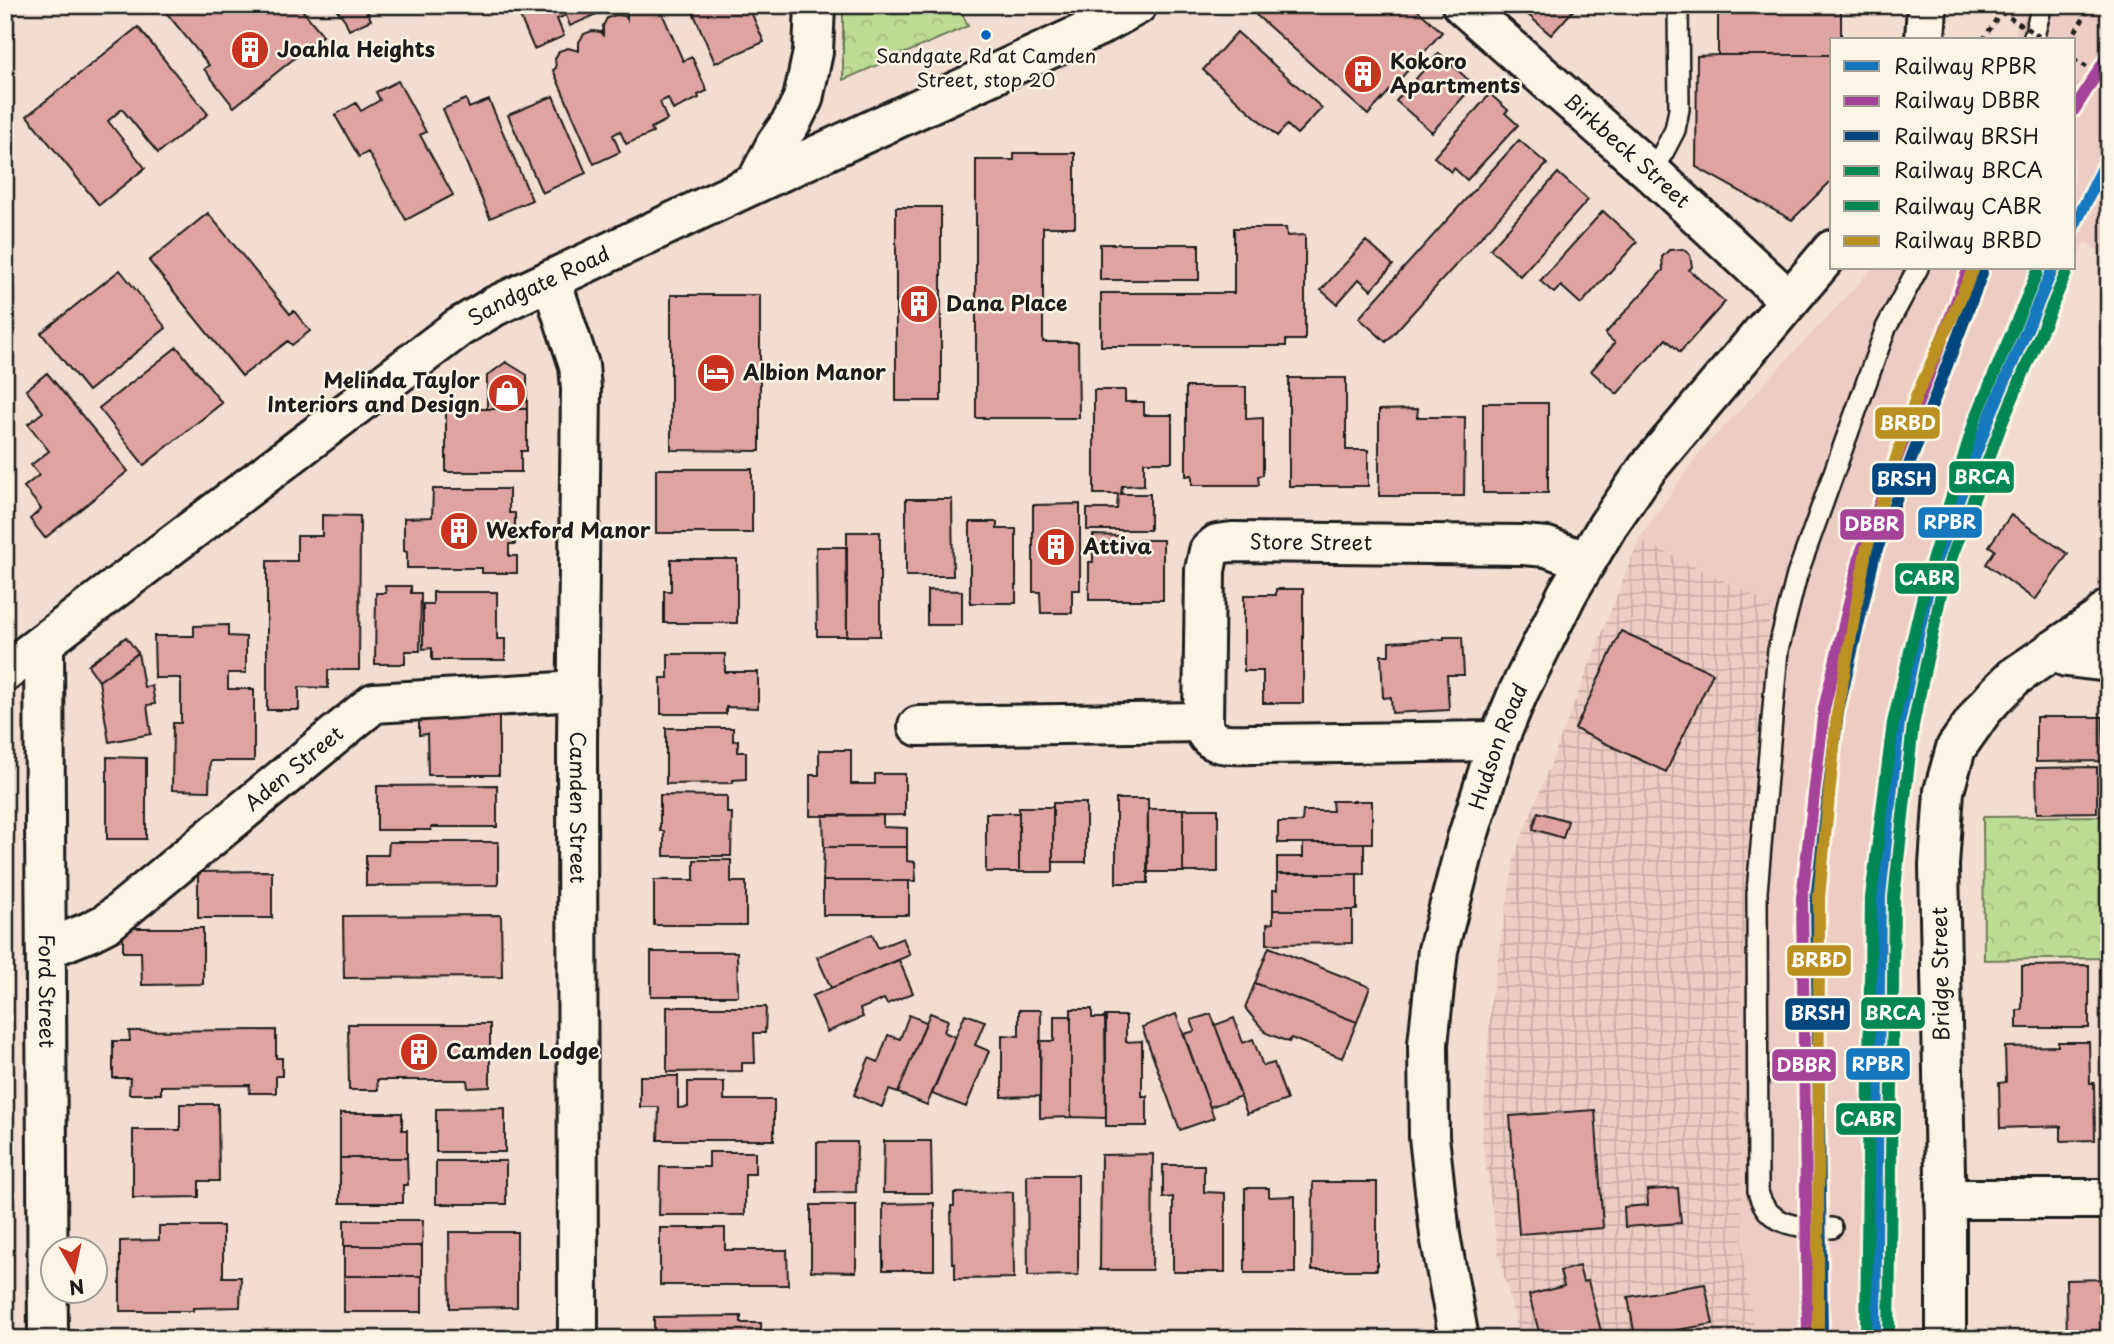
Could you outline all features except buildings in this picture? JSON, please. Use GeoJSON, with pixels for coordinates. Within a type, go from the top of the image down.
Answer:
{"type":"FeatureCollection","features":[{"type":"Feature","properties":{"kind":"main road"},"geometry":{"type":"LineString","coordinates":[[756,184],[803,99],[813,52],[815,5]]}},
{"type":"Feature","properties":{"kind":"main road","name":"Sandgate Road"},"geometry":{"type":"LineString","coordinates":[[5,672],[447,336],[495,306],[1097,27],[1137,5]]}},
{"type":"Feature","properties":{"kind":"main road","name":"Birkbeck Street"},"geometry":{"type":"LineString","coordinates":[[1462,5],[1650,171],[1790,300]]}},
{"type":"Feature","properties":{"kind":"main road"},"geometry":{"type":"LineString","coordinates":[[1925,38],[1927,5]]}},
{"type":"Feature","properties":{"kind":"main road","name":"Hudson Road"},"geometry":{"type":"LineString","coordinates":[[1458,1339],[1440,1235],[1429,1137],[1428,1044],[1438,950],[1467,839],[1498,741],[1528,671],[1585,561],[1647,469],[1830,252]]}},
{"type":"Feature","properties":{"kind":"main road","name":"Camden Street"},"geometry":{"type":"LineString","coordinates":[[551,280],[579,365],[581,389],[578,1339]]}},
{"type":"Feature","properties":{"kind":"main road","name":"Store Street"},"geometry":{"type":"LineString","coordinates":[[1203,722],[1205,570],[1209,551],[1217,544],[1523,545],[1547,547],[1585,561]]}},
{"type":"Feature","properties":{"kind":"main road","name":"Bridge Street"},"geometry":{"type":"LineString","coordinates":[[1946,1339],[1939,865],[1944,791],[1956,748],[1982,711],[2014,677],[2098,620],[2109,609]]}},
{"type":"Feature","properties":{"kind":"main road","name":"Ford Street"},"geometry":{"type":"LineString","coordinates":[[44,643],[48,1339]]}},
{"type":"Feature","properties":{"kind":"main road"},"geometry":{"type":"LineString","coordinates":[[2052,651],[2067,657],[2109,662]]}},
{"type":"Feature","properties":{"kind":"main road","name":"Aden Street"},"geometry":{"type":"LineString","coordinates":[[47,949],[107,923],[374,703],[578,691]]}},
{"type":"Feature","properties":{"kind":"main road"},"geometry":{"type":"LineString","coordinates":[[918,726],[1203,722],[1210,739],[1223,744],[1498,741]]}},
{"type":"Feature","properties":{"kind":"main road"},"geometry":{"type":"LineString","coordinates":[[1945,1199],[2109,1199]]}},
{"type":"Feature","properties":{"kind":"lane"},"geometry":{"type":"LineString","coordinates":[[1650,171],[1675,130],[1679,109],[1678,5]]}},
{"type":"Feature","properties":{"kind":"lane"},"geometry":{"type":"LineString","coordinates":[[2034,38],[2042,5]]}},
{"type":"Feature","properties":{"kind":"lane"},"geometry":{"type":"LineString","coordinates":[[1832,1228],[1798,1227],[1786,1223],[1767,1212],[1760,1202],[1758,1191],[1757,892],[1778,650],[1797,575],[1886,328],[1917,270]]}},
{"type":"Feature","properties":{"kind":"path"},"geometry":{"type":"LineString","coordinates":[[2071,38],[2092,5]]}},
{"type":"Feature","properties":{"kind":"path"},"geometry":{"type":"LineString","coordinates":[[1984,38],[2001,12],[2042,38]]}},
{"type":"Feature","properties":{"kind":"path"},"geometry":{"type":"LineString","coordinates":[[2076,60],[2109,81]]}},
{"type":"Feature","properties":{"kind":"shaded area"},"geometry":{"type":"Polygon","coordinates":[[[2018,5],[2109,5],[2109,257],[2085,242],[2076,258],[2076,38],[2015,38],[2018,5]]]}},
{"type":"Feature","properties":{"kind":"shaded area"},"geometry":{"type":"Polygon","coordinates":[[[1871,270],[2070,270],[2041,321],[2002,420],[1943,605],[1922,694],[1909,782],[1898,996],[1892,996],[1893,1339],[1756,1339],[1743,1258],[1739,1035],[1750,805],[1771,604],[1639,539],[1700,452],[1871,270]]]}},
{"type":"Feature","properties":{"kind":"shaded area"},"geometry":{"type":"Polygon","coordinates":[[[1639,539],[1771,604],[1750,805],[1739,1035],[1743,1258],[1756,1339],[1520,1339],[1498,1251],[1482,1139],[1491,999],[1515,854],[1639,539]]]}},
{"type":"Feature","properties":{"kind":"green space"},"geometry":{"type":"Polygon","coordinates":[[[843,5],[958,5],[968,26],[843,80],[843,5]]]}},
{"type":"Feature","properties":{"kind":"green space"},"geometry":{"type":"Polygon","coordinates":[[[2109,816],[2109,958],[1984,960],[1983,817],[2109,816]]]}},
{"type":"Feature","properties":{"kind":"rail line","name":"DBBR"},"geometry":{"type":"LineString","coordinates":[[2076,107],[2109,54]]}},
{"type":"Feature","properties":{"kind":"rail line","name":"RPBR"},"geometry":{"type":"LineString","coordinates":[[2076,222],[2109,156]]}},
{"type":"Feature","properties":{"kind":"rail line","name":"DBBR"},"geometry":{"type":"LineString","coordinates":[[1808,1339],[1802,898],[1824,709],[1861,553],[1968,270]]}},
{"type":"Feature","properties":{"kind":"rail line","name":"BRBD"},"geometry":{"type":"LineString","coordinates":[[1818,1339],[1819,897],[1837,715],[1866,551],[1916,397],[1973,270]]}},
{"type":"Feature","properties":{"kind":"rail line","name":"RPBR"},"geometry":{"type":"LineString","coordinates":[[1875,1339],[1880,896],[1899,723],[1932,571],[1989,418],[2052,270]]}},
{"type":"Feature","properties":{"kind":"rail line","name":"BRSH"},"geometry":{"type":"LineString","coordinates":[[1822,1339],[1816,899],[1838,711],[1874,557],[1982,273]]}},
{"type":"Feature","properties":{"kind":"rail line","name":"CABR"},"geometry":{"type":"LineString","coordinates":[[1866,1339],[1871,898],[1893,723],[1929,571],[1975,420],[2037,273]]}},
{"type":"Feature","properties":{"kind":"rail line","name":"BRCA"},"geometry":{"type":"LineString","coordinates":[[1889,1339],[1894,897],[1913,725],[1945,575],[2002,423],[2066,273]]}},
{"type":"Feature","properties":{"kind":"place","name":"Sandgate Rd at Camden Street, stop 20"},"geometry":{"type":"Point","coordinates":[986,35]}},
{"type":"Feature","properties":{"kind":"place","name":"Joahla Heights"},"geometry":{"type":"Point","coordinates":[250,50]}},
{"type":"Feature","properties":{"kind":"place","name":"Kokoro Apartments"},"geometry":{"type":"Point","coordinates":[1363,74]}},
{"type":"Feature","properties":{"kind":"place","name":"Dana Place"},"geometry":{"type":"Point","coordinates":[919,304]}},
{"type":"Feature","properties":{"kind":"place","name":"Albion Manor"},"geometry":{"type":"Point","coordinates":[716,373]}},
{"type":"Feature","properties":{"kind":"place","name":"Melinda Taylor Interiors and Design"},"geometry":{"type":"Point","coordinates":[507,393]}},
{"type":"Feature","properties":{"kind":"place","name":"Wexford Manor"},"geometry":{"type":"Point","coordinates":[459,531]}},
{"type":"Feature","properties":{"kind":"place","name":"Attiva"},"geometry":{"type":"Point","coordinates":[1056,547]}},
{"type":"Feature","properties":{"kind":"place","name":"Camden Lodge"},"geometry":{"type":"Point","coordinates":[419,1052]}}]}
